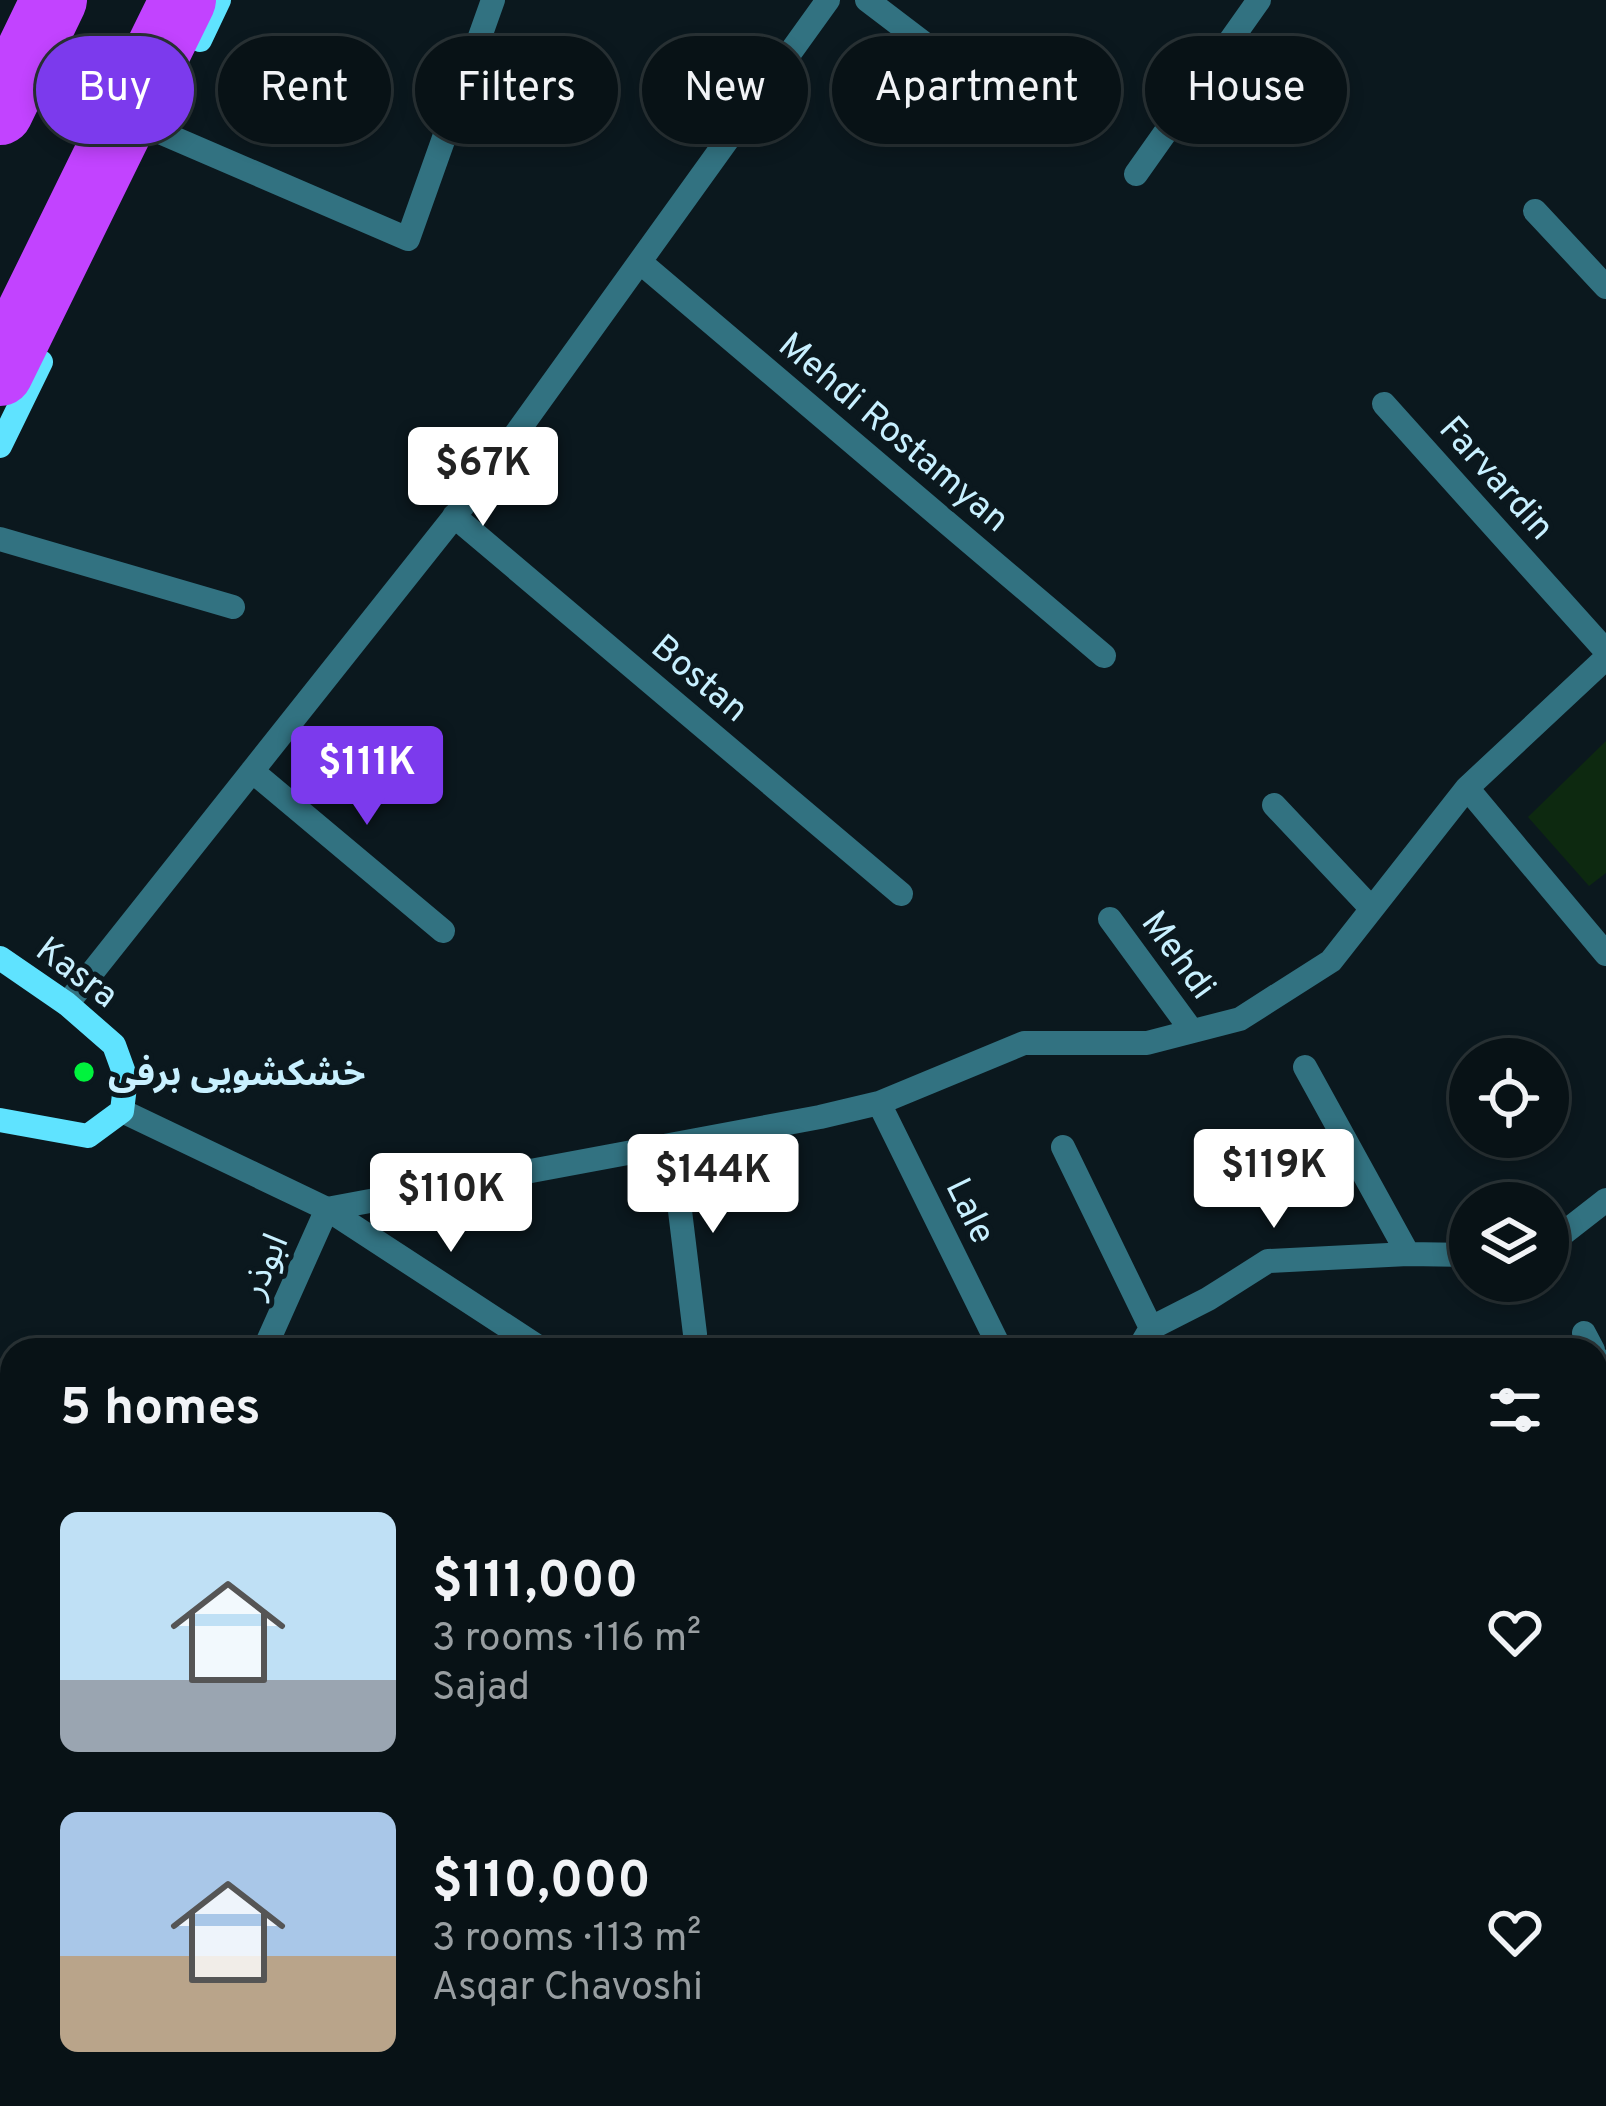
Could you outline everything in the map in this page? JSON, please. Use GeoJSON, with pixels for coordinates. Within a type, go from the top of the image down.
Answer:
{"type":"FeatureCollection","features":[{"type":"Feature","properties":{"kind":"highway"},"geometry":{"type":"LineString","coordinates":[[0,112],[54,0]]}},
{"type":"Feature","properties":{"kind":"highway"},"geometry":{"type":"LineString","coordinates":[[0,280],[137,0]]}},
{"type":"Feature","properties":{"kind":"highway"},"geometry":{"type":"LineString","coordinates":[[25,359],[188,28]]}},
{"type":"Feature","properties":{"kind":"street"},"geometry":{"type":"LineString","coordinates":[[188,28],[219,0]]}},
{"type":"Feature","properties":{"kind":"street"},"geometry":{"type":"LineString","coordinates":[[188,144],[409,238],[494,0]]}},
{"type":"Feature","properties":{"kind":"street"},"geometry":{"type":"LineString","coordinates":[[67,1004],[454,516],[828,0]]}},
{"type":"Feature","properties":{"kind":"street"},"geometry":{"type":"LineString","coordinates":[[867,0],[914,36]]}},
{"type":"Feature","properties":{"kind":"street"},"geometry":{"type":"LineString","coordinates":[[1136,174],[1259,0]]}},
{"type":"Feature","properties":{"kind":"street"},"geometry":{"type":"LineString","coordinates":[[1535,212],[1606,286]]}},
{"type":"Feature","properties":{"kind":"street","name":"Mehdi Rostamyan"},"geometry":{"type":"LineString","coordinates":[[640,262],[1104,656]]}},
{"type":"Feature","properties":{"kind":"street"},"geometry":{"type":"LineString","coordinates":[[0,446],[25,359]]}},
{"type":"Feature","properties":{"kind":"street","name":"Farvardin"},"geometry":{"type":"LineString","coordinates":[[1384,404],[1606,655]]}},
{"type":"Feature","properties":{"kind":"street","name":"Bostan"},"geometry":{"type":"LineString","coordinates":[[454,516],[901,893]]}},
{"type":"Feature","properties":{"kind":"street"},"geometry":{"type":"LineString","coordinates":[[0,539],[233,608]]}},
{"type":"Feature","properties":{"kind":"street"},"geometry":{"type":"LineString","coordinates":[[327,1209],[879,1103],[1024,1043],[1147,1043],[1240,1019],[1330,961],[1467,788],[1606,655]]}},
{"type":"Feature","properties":{"kind":"street"},"geometry":{"type":"LineString","coordinates":[[252,771],[443,931]]}},
{"type":"Feature","properties":{"kind":"street"},"geometry":{"type":"LineString","coordinates":[[1467,788],[1606,954]]}},
{"type":"Feature","properties":{"kind":"street"},"geometry":{"type":"LineString","coordinates":[[1274,806],[1372,909]]}},
{"type":"Feature","properties":{"kind":"street","name":"Mehdi"},"geometry":{"type":"LineString","coordinates":[[1110,919],[1192,1031]]}},
{"type":"Feature","properties":{"kind":"street","name":"Kasra"},"geometry":{"type":"LineString","coordinates":[[0,958],[67,1004],[114,1045],[126,1078],[122,1111]]}},
{"type":"Feature","properties":{"kind":"street"},"geometry":{"type":"LineString","coordinates":[[1305,1067],[1408,1254]]}},
{"type":"Feature","properties":{"kind":"street","name":"Lale"},"geometry":{"type":"LineString","coordinates":[[879,1103],[995,1338]]}},
{"type":"Feature","properties":{"kind":"street"},"geometry":{"type":"LineString","coordinates":[[0,1120],[88,1136],[122,1111],[327,1209],[525,1338]]}},
{"type":"Feature","properties":{"kind":"street"},"geometry":{"type":"LineString","coordinates":[[672,1145],[695,1334]]}},
{"type":"Feature","properties":{"kind":"street"},"geometry":{"type":"LineString","coordinates":[[1063,1147],[1144,1338]]}},
{"type":"Feature","properties":{"kind":"street"},"geometry":{"type":"LineString","coordinates":[[1569,1228],[1606,1200]]}},
{"type":"Feature","properties":{"kind":"street","name":"ابوذر"},"geometry":{"type":"LineString","coordinates":[[269,1338],[327,1209]]}},
{"type":"Feature","properties":{"kind":"street"},"geometry":{"type":"LineString","coordinates":[[1146,1338],[1268,1261],[1449,1255]]}},
{"type":"Feature","properties":{"kind":"green space"},"geometry":{"type":"Polygon","coordinates":[[[1606,741],[1606,873],[1589,886],[1528,817],[1606,741]]]}},
{"type":"Feature","properties":{"kind":"place","name":"خشکشویی برفی"},"geometry":{"type":"Point","coordinates":[84,1072]}}]}
